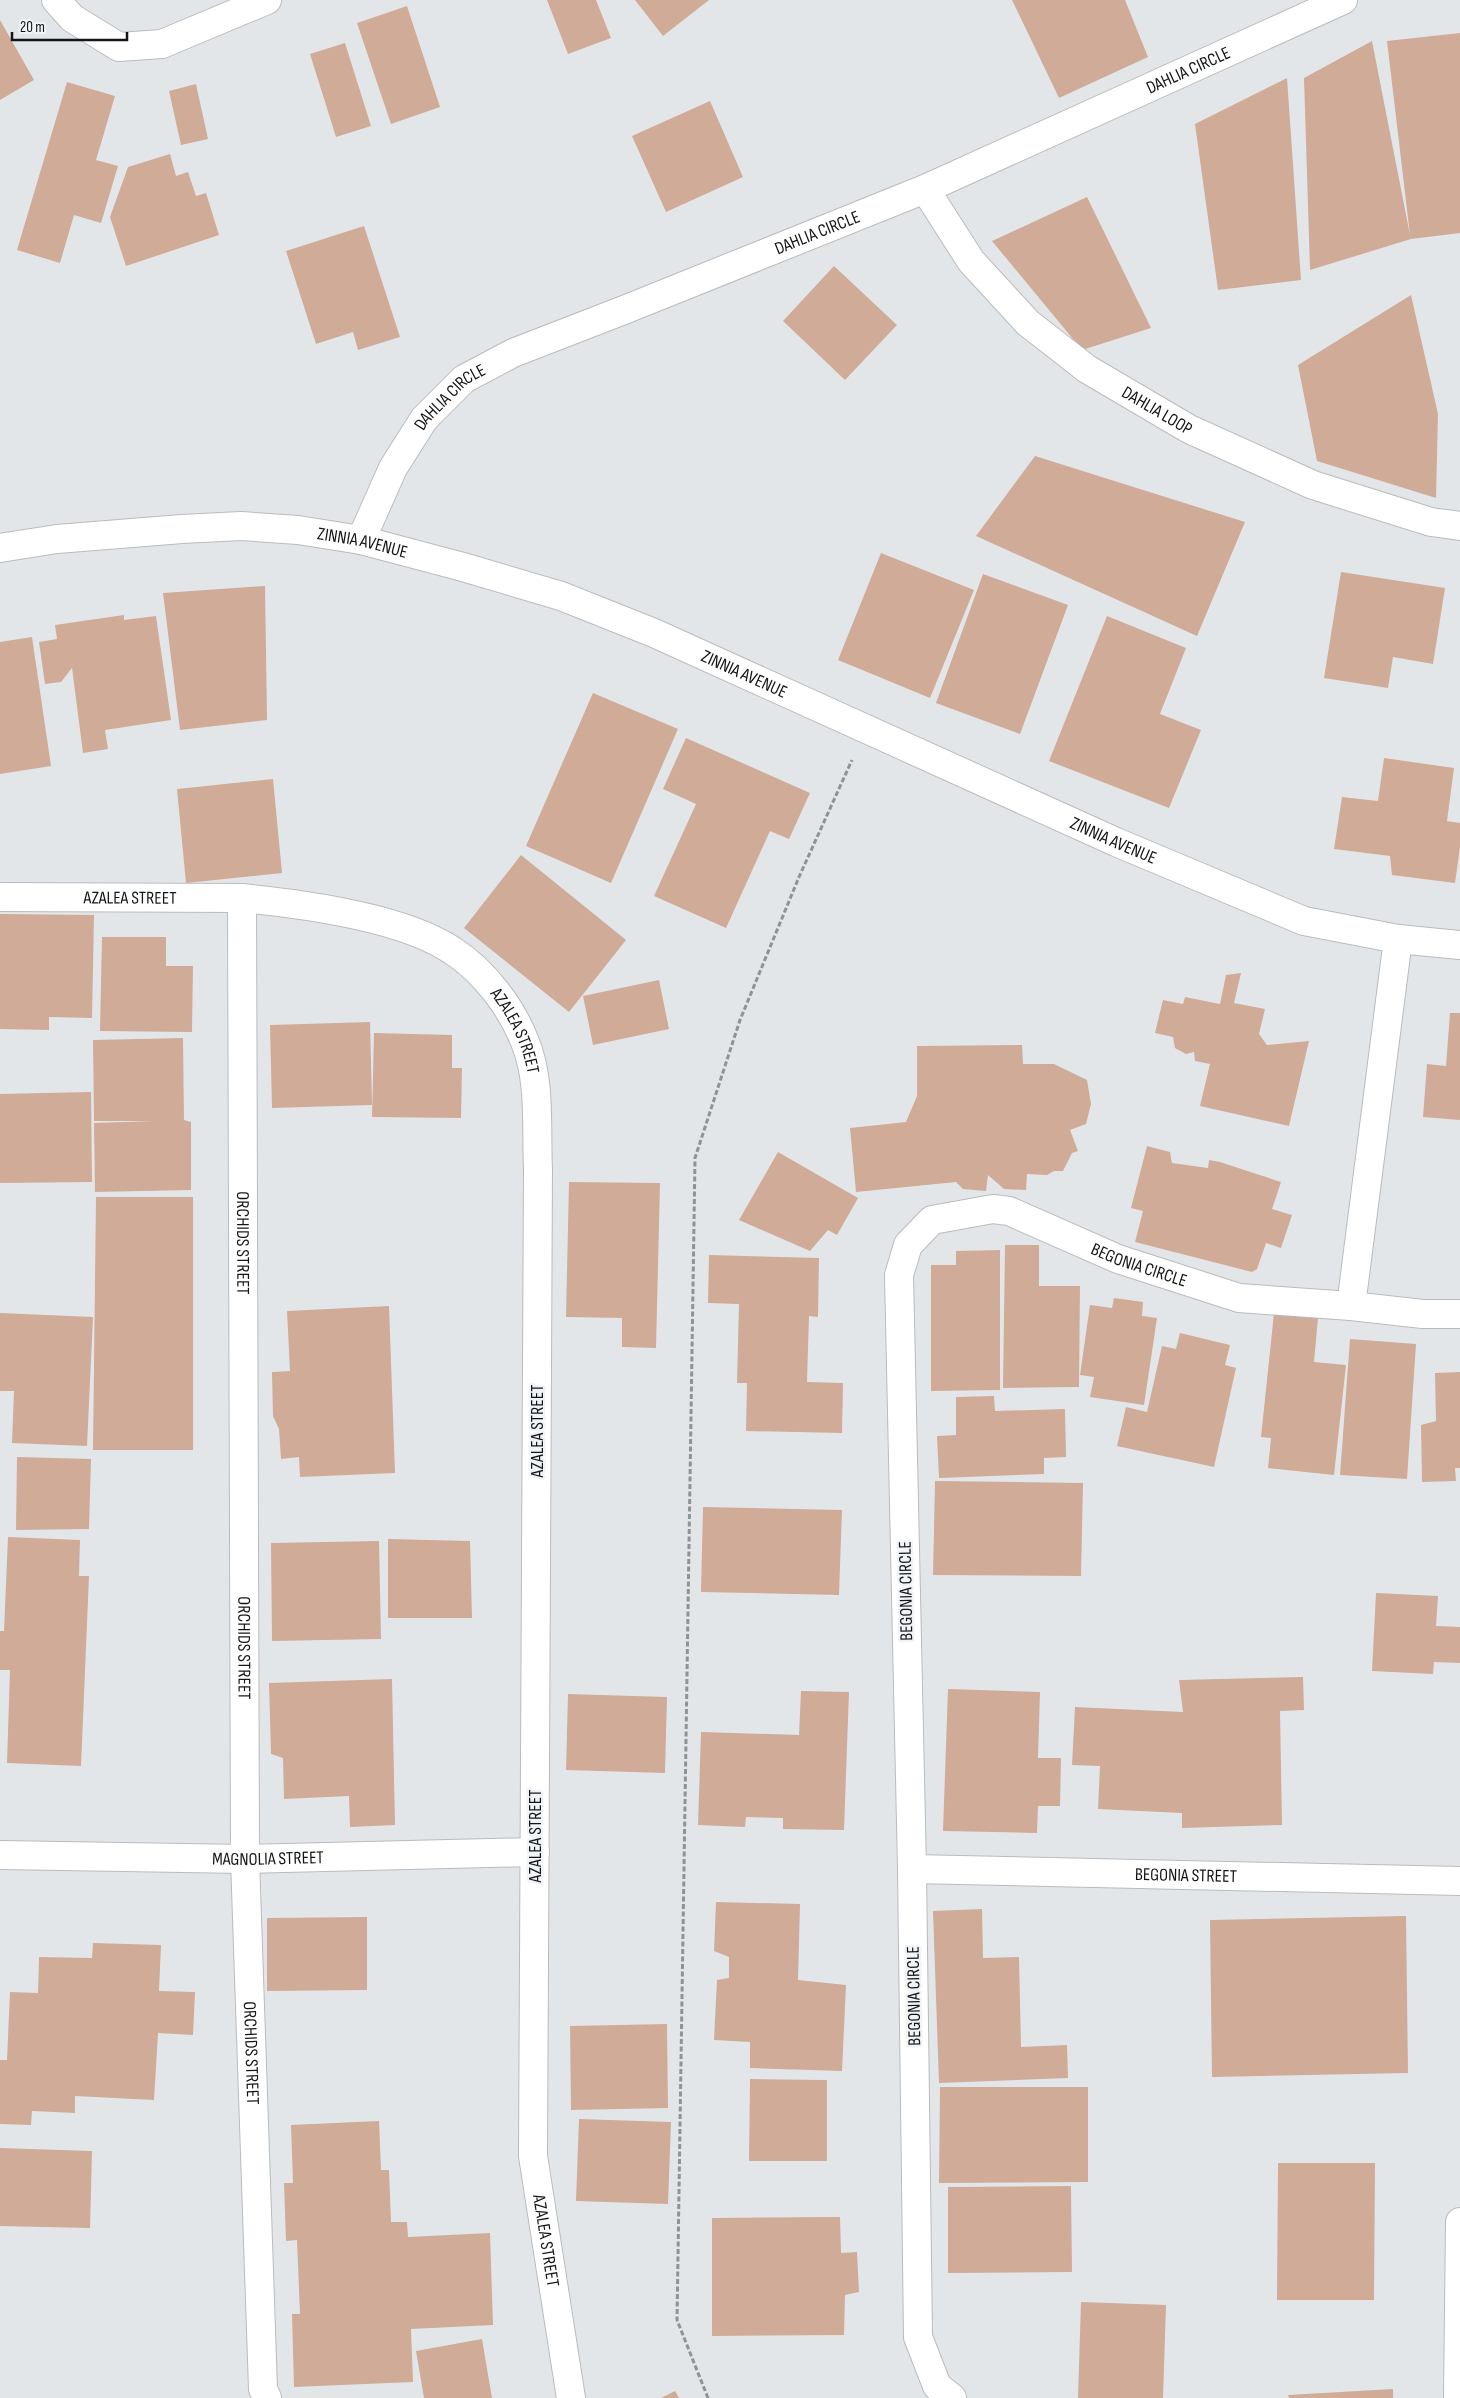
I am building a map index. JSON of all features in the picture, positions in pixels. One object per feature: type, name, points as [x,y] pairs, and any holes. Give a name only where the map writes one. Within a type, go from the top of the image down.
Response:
[{"type":"street","points":[[56,0],[72,18],[119,47],[162,44],[267,0]]},
{"type":"street","name":"DAHLIA CIRCLE","points":[[361,540],[393,468],[424,419],[464,379],[513,352],[624,310],[925,189],[1343,0]]},
{"type":"street","name":"DAHLIA LOOP","points":[[925,189],[971,261],[1028,324],[1088,369],[1189,429],[1313,485],[1431,522],[1460,526]]},
{"type":"street","name":"ZINNIA AVENUE","points":[[0,548],[57,540],[182,528],[241,526],[298,530],[361,540],[464,567],[561,596],[654,633],[1116,842],[1304,921],[1398,939],[1460,944]]},
{"type":"street","name":"AZALEA STREET","points":[[0,897],[242,898],[282,902],[341,913],[415,931],[454,951],[486,980],[509,1011],[526,1042],[534,1080],[538,1169],[533,2156],[570,2398]]},
{"type":"street","name":"ORCHIDS STREET","points":[[242,898],[246,1859],[263,2389],[267,2398]]},
{"type":"street","points":[[1351,1306],[1398,939]]},
{"type":"street","name":"BEGONIA CIRCLE","points":[[952,2398],[937,2386],[918,2337],[912,1869],[899,1275],[908,1245],[932,1220],[993,1209],[1009,1211],[1118,1259],[1240,1298],[1351,1306],[1423,1314],[1460,1314]]},
{"type":"street","name":"MAGNOLIA STREET","points":[[0,1855],[246,1859],[535,1852]]},
{"type":"street","name":"BEGONIA STREET","points":[[912,1869],[1460,1881]]},
{"type":"street","points":[[1458,2398],[1460,2222]]},
{"type":"path","points":[[708,2398],[677,2320],[695,1158],[740,1020],[799,877],[867,728]]},
{"type":"building","points":[[547,0],[596,0],[611,38],[568,54]]},
{"type":"building","points":[[635,0],[709,0],[663,36]]},
{"type":"building","points":[[1012,0],[1125,0],[1148,57],[1059,98]]},
{"type":"building","points":[[407,6],[440,107],[391,124],[357,23]]},
{"type":"building","points":[[0,20],[34,80],[0,100]]},
{"type":"building","points":[[1460,33],[1460,233],[1411,239],[1310,270],[1304,78],[1372,41],[1410,235],[1387,41]]},
{"type":"building","points":[[345,43],[371,126],[336,137],[310,54]]},
{"type":"building","points":[[1287,78],[1301,280],[1218,290],[1195,124]]},
{"type":"building","points":[[67,82],[115,96],[96,160],[118,166],[101,223],[74,215],[60,263],[17,250]]},
{"type":"building","points":[[196,84],[208,139],[181,145],[169,91]]},
{"type":"building","points":[[710,101],[743,177],[666,212],[632,136]]},
{"type":"building","points":[[170,154],[176,176],[188,172],[196,196],[206,193],[219,235],[126,266],[110,217],[128,167]]},
{"type":"building","points":[[1087,197],[1151,328],[1082,350],[992,241]]},
{"type":"building","points":[[364,226],[400,337],[358,350],[353,332],[316,344],[286,251]]},
{"type":"building","points":[[834,266],[897,325],[845,380],[783,321]]},
{"type":"building","points":[[1411,295],[1438,414],[1436,498],[1317,461],[1298,365]]},
{"type":"building","points":[[1035,456],[1245,522],[1197,636],[976,536]]},
{"type":"building","points":[[881,553],[974,590],[930,698],[838,660]]},
{"type":"building","points":[[1341,572],[1445,588],[1433,664],[1393,657],[1388,688],[1324,678]]},
{"type":"building","points":[[983,574],[1068,605],[1020,734],[936,703]]},
{"type":"building","points":[[265,586],[267,720],[180,730],[163,593]]},
{"type":"building","points":[[124,615],[124,620],[156,616],[171,720],[105,730],[108,749],[83,753],[72,668],[61,682],[45,684],[39,642],[57,639],[55,625]]},
{"type":"building","points":[[1107,616],[1186,648],[1160,714],[1201,730],[1169,808],[1049,761]]},
{"type":"building","points":[[32,637],[51,766],[0,774],[0,642]]},
{"type":"building","points":[[593,693],[678,729],[611,883],[526,846]]},
{"type":"building","points":[[686,738],[810,793],[789,839],[770,831],[726,928],[654,896],[696,804],[663,789]]},
{"type":"building","points":[[1384,758],[1454,768],[1447,821],[1460,823],[1460,847],[1455,883],[1392,875],[1390,856],[1334,849],[1342,797],[1378,801]]},
{"type":"building","points":[[273,779],[282,873],[186,883],[177,789]]},
{"type":"building","points":[[521,855],[626,940],[569,1012],[464,928]]},
{"type":"building","points":[[0,914],[94,915],[92,1018],[49,1017],[49,1030],[0,1029]]},
{"type":"building","points":[[102,937],[166,937],[166,966],[193,966],[192,1032],[100,1031]]},
{"type":"building","points":[[1241,973],[1234,1003],[1265,1009],[1259,1034],[1267,1045],[1309,1041],[1289,1126],[1200,1106],[1210,1064],[1195,1061],[1194,1052],[1186,1054],[1175,1048],[1173,1037],[1155,1033],[1163,1000],[1183,1004],[1185,997],[1220,1004],[1226,975]]},
{"type":"building","points":[[659,980],[669,1029],[593,1045],[583,996]]},
{"type":"building","points":[[1450,1013],[1460,1013],[1460,1120],[1423,1117],[1427,1064],[1446,1066]]},
{"type":"building","points":[[370,1022],[372,1105],[272,1108],[270,1025]]},
{"type":"building","points":[[374,1033],[452,1035],[452,1068],[462,1068],[461,1118],[372,1117]]},
{"type":"building","points":[[183,1038],[184,1120],[191,1122],[191,1190],[95,1192],[94,1123],[154,1121],[94,1121],[93,1040]]},
{"type":"building","points":[[1022,1045],[1023,1064],[1054,1064],[1087,1080],[1091,1104],[1086,1124],[1070,1130],[1078,1151],[1072,1153],[1063,1171],[1054,1171],[1047,1175],[1027,1174],[1026,1190],[1004,1189],[988,1175],[986,1191],[963,1189],[956,1182],[856,1192],[850,1128],[906,1122],[917,1096],[917,1046]]},
{"type":"building","points":[[91,1092],[92,1182],[0,1183],[0,1094]]},
{"type":"building","points":[[1147,1146],[1170,1152],[1172,1163],[1208,1168],[1209,1160],[1281,1182],[1272,1209],[1292,1215],[1281,1248],[1266,1243],[1257,1269],[1252,1272],[1135,1242],[1143,1211],[1131,1208]]},
{"type":"building","points":[[778,1152],[858,1198],[837,1235],[828,1230],[810,1251],[739,1220]]},
{"type":"building","points":[[569,1182],[660,1183],[656,1348],[622,1347],[622,1318],[566,1317]]},
{"type":"building","points":[[96,1197],[193,1197],[193,1450],[93,1450]]},
{"type":"building","points":[[1005,1245],[1039,1245],[1039,1286],[1080,1286],[1079,1387],[1003,1388]]},
{"type":"building","points":[[1000,1250],[1000,1390],[931,1391],[931,1265],[956,1265],[956,1251]]},
{"type":"building","points":[[709,1255],[819,1258],[818,1317],[809,1316],[807,1382],[843,1383],[842,1433],[746,1431],[747,1383],[737,1383],[739,1304],[708,1303]]},
{"type":"building","points":[[1114,1298],[1143,1302],[1142,1316],[1157,1318],[1144,1405],[1090,1397],[1094,1377],[1080,1375],[1090,1305],[1112,1308]]},
{"type":"building","points":[[389,1306],[395,1473],[300,1477],[299,1457],[281,1459],[279,1429],[273,1416],[272,1372],[290,1371],[287,1311]]},
{"type":"building","points":[[0,1313],[93,1317],[87,1446],[12,1443],[14,1391],[0,1391]]},
{"type":"building","points":[[1274,1313],[1318,1318],[1314,1362],[1346,1365],[1334,1475],[1268,1468],[1271,1438],[1261,1437]]},
{"type":"building","points":[[1180,1333],[1230,1345],[1225,1365],[1236,1368],[1214,1467],[1117,1446],[1126,1407],[1147,1412],[1162,1346],[1176,1349]]},
{"type":"building","points":[[1350,1339],[1416,1344],[1407,1479],[1340,1475]]},
{"type":"building","points":[[1460,1372],[1460,1468],[1455,1468],[1456,1481],[1422,1482],[1421,1425],[1436,1421],[1435,1373]]},
{"type":"building","points":[[994,1396],[995,1411],[1065,1409],[1066,1457],[1044,1458],[1044,1474],[939,1478],[937,1436],[956,1435],[956,1397]]},
{"type":"building","points":[[17,1457],[91,1459],[89,1529],[16,1530]]},
{"type":"building","points":[[935,1481],[1083,1483],[1081,1576],[933,1575]]},
{"type":"building","points":[[703,1507],[842,1510],[839,1595],[701,1592]]},
{"type":"building","points":[[8,1537],[80,1540],[79,1576],[89,1576],[81,1766],[7,1763],[10,1670],[0,1670],[0,1631],[4,1631]]},
{"type":"building","points":[[388,1539],[470,1541],[472,1618],[388,1618]]},
{"type":"building","points":[[379,1541],[381,1639],[272,1641],[271,1543]]},
{"type":"building","points":[[1376,1593],[1438,1596],[1436,1626],[1460,1627],[1460,1663],[1434,1662],[1433,1674],[1372,1671]]},
{"type":"building","points":[[1303,1677],[1304,1710],[1280,1711],[1282,1825],[1182,1828],[1182,1813],[1098,1809],[1100,1766],[1072,1765],[1075,1707],[1183,1712],[1179,1680]]},
{"type":"building","points":[[392,1679],[395,1825],[350,1827],[349,1796],[284,1799],[283,1758],[271,1754],[269,1683]]},
{"type":"building","points":[[948,1689],[1040,1692],[1038,1758],[1061,1758],[1060,1806],[1038,1806],[1037,1833],[943,1831]]},
{"type":"building","points":[[801,1691],[849,1692],[844,1830],[783,1829],[783,1818],[746,1817],[745,1827],[698,1825],[701,1732],[799,1735]]},
{"type":"building","points":[[568,1694],[667,1697],[665,1773],[566,1770]]},
{"type":"building","points":[[716,1902],[800,1904],[798,1980],[846,1985],[842,2071],[750,2068],[750,2042],[714,2040],[717,1980],[729,1978],[729,1957],[714,1951]]},
{"type":"building","points":[[982,1909],[983,1958],[1019,1957],[1021,2047],[1067,2045],[1068,2078],[939,2083],[933,1911]]},
{"type":"building","points":[[1406,1916],[1408,2073],[1212,2077],[1210,1920]]},
{"type":"building","points":[[367,1917],[367,1990],[267,1991],[267,1918]]},
{"type":"building","points":[[93,1943],[161,1945],[159,1991],[195,1992],[193,2035],[158,2033],[154,2100],[75,2096],[75,2113],[32,2111],[31,2125],[0,2124],[0,2060],[7,2060],[10,1992],[38,1993],[39,1957],[92,1958]]},
{"type":"building","points":[[667,2024],[668,2108],[571,2110],[570,2026]]},
{"type":"building","points":[[750,2079],[827,2080],[827,2161],[749,2161]]},
{"type":"building","points":[[940,2087],[1088,2087],[1088,2182],[939,2183]]},
{"type":"building","points":[[579,2119],[671,2122],[668,2204],[576,2201]]},
{"type":"building","points":[[379,2121],[381,2170],[389,2170],[391,2222],[407,2222],[408,2237],[490,2233],[493,2325],[411,2329],[413,2382],[294,2387],[292,2314],[300,2314],[297,2240],[286,2241],[284,2183],[293,2183],[291,2125]]},
{"type":"building","points":[[0,2148],[92,2151],[90,2228],[0,2226]]},
{"type":"building","points":[[1278,2163],[1375,2163],[1374,2300],[1277,2300]]},
{"type":"building","points":[[1071,2186],[1072,2272],[948,2273],[948,2187]]},
{"type":"building","points":[[840,2217],[841,2253],[857,2252],[859,2292],[845,2295],[844,2335],[712,2336],[712,2218]]},
{"type":"building","points":[[1081,2302],[1166,2305],[1163,2398],[1078,2398]]},
{"type":"building","points":[[482,2339],[492,2398],[424,2398],[416,2351]]},
{"type":"building","points":[[1393,2389],[1393,2398],[1289,2398],[1288,2395]]},
{"type":"building","points":[[675,2391],[679,2398],[661,2398]]}]
